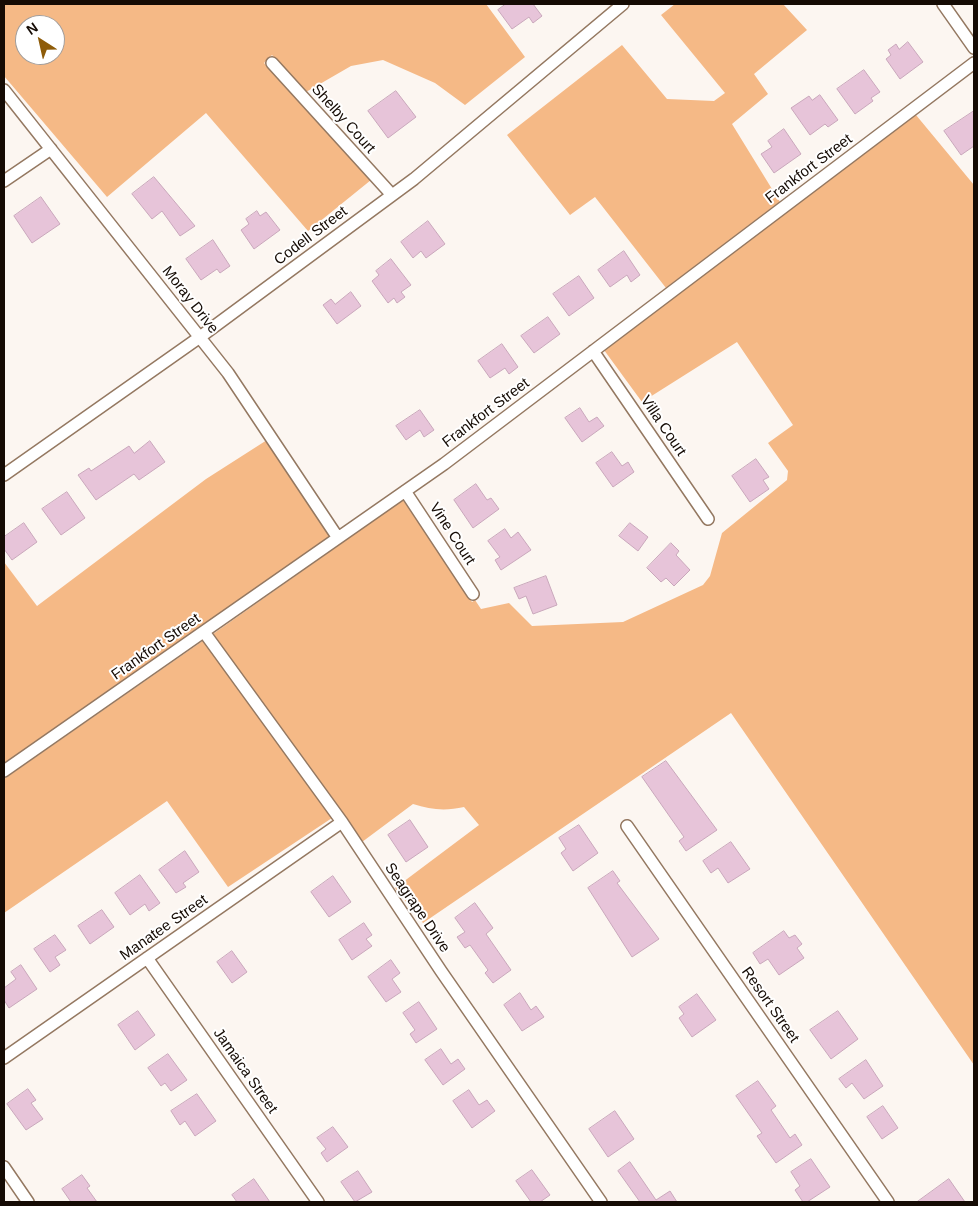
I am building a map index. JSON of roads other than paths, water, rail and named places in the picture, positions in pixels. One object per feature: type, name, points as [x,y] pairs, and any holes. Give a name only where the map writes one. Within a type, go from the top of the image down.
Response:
[{"type":"street","name":"Codell Street","points":[[4,474],[200,337],[392,195],[623,4]]},
{"type":"street","points":[[943,4],[974,48]]},
{"type":"street","name":"Shelby Court","points":[[272,63],[392,195]]},
{"type":"street","name":"Frankfort Street","points":[[4,771],[405,491],[974,63]]},
{"type":"street","name":"Moray Drive","points":[[4,90],[228,373],[338,538]]},
{"type":"street","points":[[4,181],[51,149]]},
{"type":"street","name":"Villa Court","points":[[593,351],[708,519]]},
{"type":"street","name":"Vine Court","points":[[405,491],[473,594]]},
{"type":"street","name":"Seagrape Drive","points":[[204,632],[342,822],[441,971],[601,1202]]},
{"type":"street","name":"Manatee Street","points":[[4,1058],[342,822]]},
{"type":"street","name":"Resort Street","points":[[627,826],[888,1202]]},
{"type":"street","name":"Jamaica Street","points":[[147,958],[318,1202]]},
{"type":"street","points":[[4,1167],[28,1202]]}]
